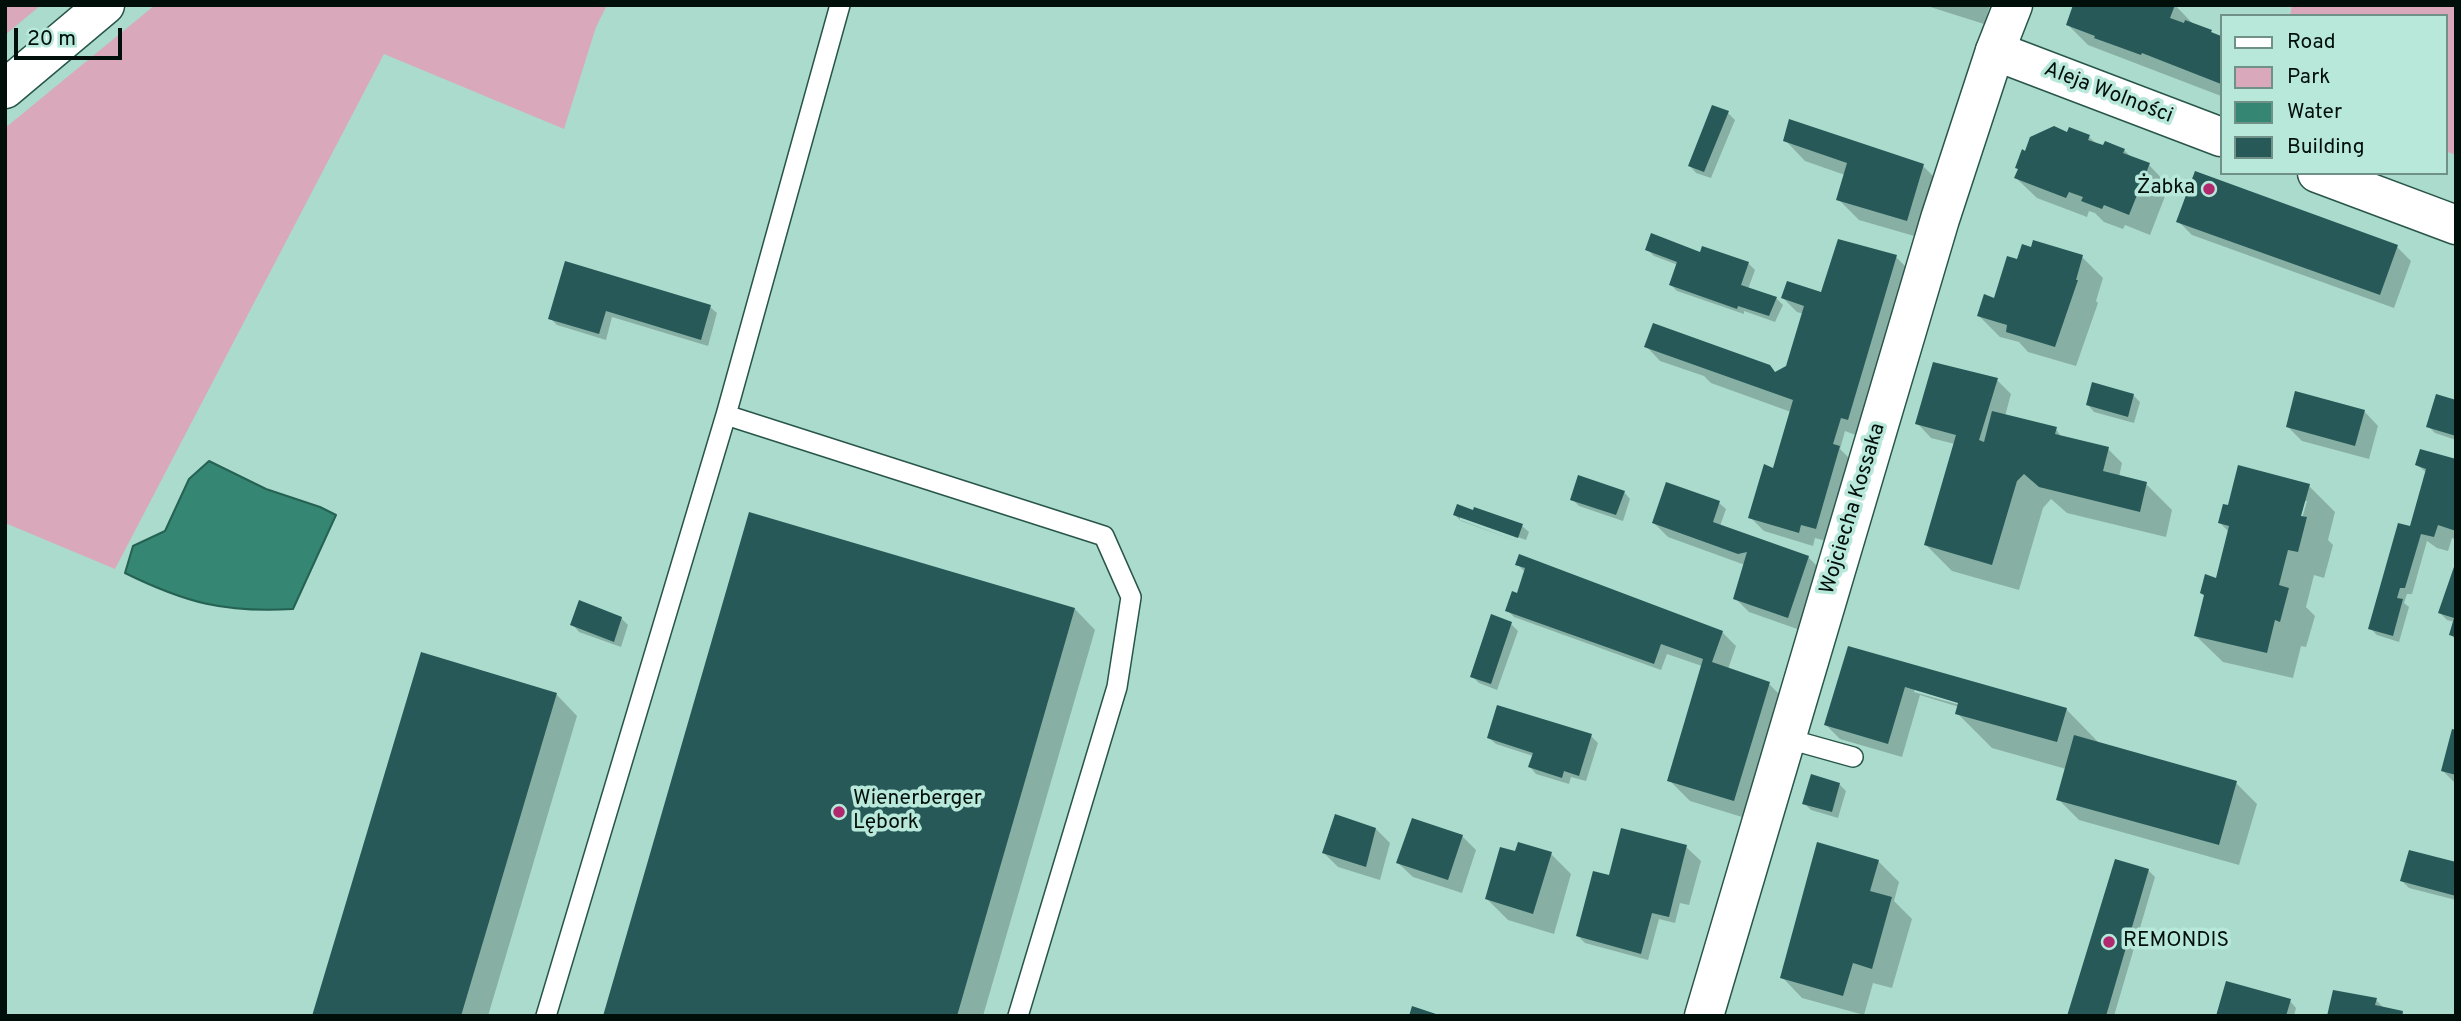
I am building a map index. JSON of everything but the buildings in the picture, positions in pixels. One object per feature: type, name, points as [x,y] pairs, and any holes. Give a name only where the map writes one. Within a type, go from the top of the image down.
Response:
[{"type":"main road","points":[[5,89],[105,5]]},
{"type":"main road","name":"Wojciecha Kossaka","points":[[1704,1016],[1940,219],[2013,5]]},
{"type":"main road","name":"Aleja Wolności","points":[[1996,51],[2220,137]]},
{"type":"main road","points":[[2322,175],[2456,225]]},
{"type":"lane","points":[[546,1016],[726,415],[840,5]]},
{"type":"lane","points":[[726,415],[1104,536],[1130,597],[1117,687],[1018,1016]]},
{"type":"lane","points":[[1785,738],[1853,757]]},
{"type":"green space","points":[[5,5],[41,5],[5,35]]},
{"type":"green space","points":[[155,5],[607,5],[596,27],[564,129],[384,54],[115,569],[5,523],[5,128]]},
{"type":"green space","points":[[2292,5],[2456,5],[2456,155],[2447,152],[2447,14],[2290,14]]},
{"type":"water","points":[[209,461],[266,489],[336,515],[293,609],[247,609],[206,604],[167,592],[125,573],[133,546],[165,531],[189,479]]},
{"type":"place","name":"Żabka","points":[[2209,189]]},
{"type":"place","name":"Wienerberger Lębork","points":[[839,812]]},
{"type":"place","name":"REMONDIS","points":[[2109,942]]}]
